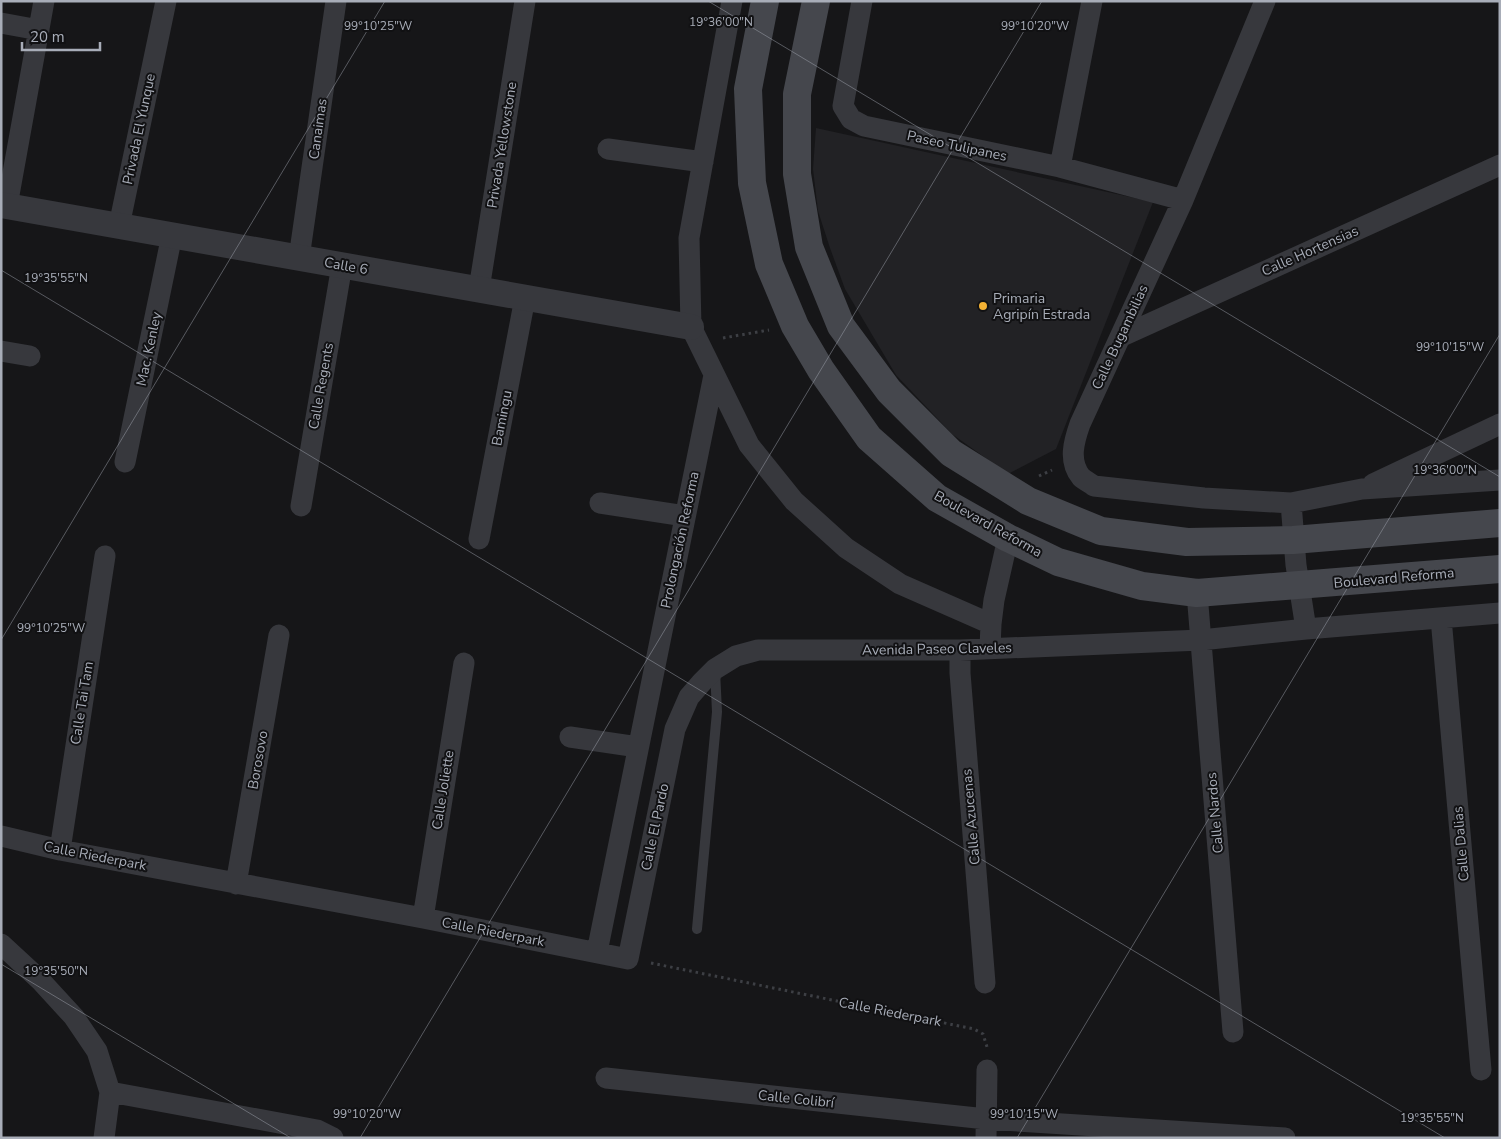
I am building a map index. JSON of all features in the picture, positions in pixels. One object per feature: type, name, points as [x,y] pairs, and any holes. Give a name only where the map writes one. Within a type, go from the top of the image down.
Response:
[{"type":"main road","name":"Boulevard Reforma","points":[[765,1],[748,89],[752,183],[769,264],[795,326],[821,370],[869,438],[937,498],[1008,538],[1058,562],[1142,586],[1197,593],[1500,569]]},
{"type":"main road","points":[[816,1],[798,94],[797,174],[809,247],[842,326],[888,392],[951,453],[1028,501],[1102,531],[1187,542],[1293,540],[1500,523]]},
{"type":"street","points":[[4,205],[44,1]]},
{"type":"street","name":"Privada El Yunque","points":[[119,226],[166,1]]},
{"type":"street","name":"Canaimas","points":[[299,258],[336,1]]},
{"type":"street","name":"Privada Yellowstone","points":[[479,289],[525,1]]},
{"type":"street","points":[[732,1],[689,238],[695,334],[749,445],[794,501],[846,548],[900,584],[991,624]]},
{"type":"street","name":"Paseo Tulipanes","points":[[862,1],[843,106],[851,119],[864,126],[1060,167],[1183,200]]},
{"type":"street","points":[[1060,167],[1092,1]]},
{"type":"street","name":"Calle Bugambilias","points":[[1265,1],[1183,200],[1074,440],[1073,460],[1081,477],[1094,486],[1204,498],[1291,503],[1362,489]]},
{"type":"street","points":[[1,23],[39,30]]},
{"type":"street","points":[[608,149],[704,162]]},
{"type":"street","name":"Calle Hortensias","points":[[1120,337],[1500,165]]},
{"type":"street","name":"Calle 6","points":[[4,205],[479,289],[695,334]]},
{"type":"street","name":"Mac. Kenley","points":[[125,462],[172,235]]},
{"type":"street","name":"Calle Regents","points":[[301,506],[342,265]]},
{"type":"street","name":"Bamingu","points":[[479,539],[525,298]]},
{"type":"street","points":[[1,351],[30,356]]},
{"type":"street","name":"Prolongación Reforma","points":[[638,747],[714,375]]},
{"type":"street","points":[[1362,489],[1500,424]]},
{"type":"street","points":[[1362,489],[1500,480]]},
{"type":"street","points":[[600,503],[684,516]]},
{"type":"street","points":[[1291,503],[1298,585],[1306,629]]},
{"type":"street","points":[[990,648],[994,600],[1008,538]]},
{"type":"street","name":"Calle Tai Tam","points":[[60,850],[105,556]]},
{"type":"street","name":"Calle Nardos","points":[[1197,593],[1233,1032]]},
{"type":"street","name":"Avenida Paseo Claveles","points":[[689,697],[715,669],[736,656],[758,650],[960,650],[1201,640],[1306,629],[1500,613]]},
{"type":"street","name":"Calle Dalias","points":[[1441,618],[1481,1070]]},
{"type":"street","name":"Borosovo","points":[[236,884],[279,636]]},
{"type":"street","name":"Calle Azucenas","points":[[960,650],[960,673],[985,983]]},
{"type":"street","name":"Calle Joliette","points":[[423,918],[464,663]]},
{"type":"street","name":"Calle El Pardo","points":[[628,959],[676,729],[689,697]]},
{"type":"street","points":[[570,737],[638,747],[597,952]]},
{"type":"street","name":"Calle Riederpark","points":[[1,836],[60,850],[423,918],[628,959]]},
{"type":"street","points":[[1,944],[40,980],[74,1017],[97,1051],[110,1092],[104,1138]]},
{"type":"street","points":[[986,1129],[988,1070]]},
{"type":"street","name":"Calle Colibrí","points":[[606,1078],[986,1129],[1285,1138]]},
{"type":"street","points":[[110,1092],[317,1130],[333,1138]]},
{"type":"lane","points":[[696,929],[717,712],[715,669]]},
{"type":"path","points":[[695,334],[795,326]]},
{"type":"path","name":"Calle Riederpark","points":[[628,959],[974,1029],[983,1034]]},
{"type":"shaded area","name":"Primaria Agripín Estrada","points":[[816,128],[1153,202],[1056,449],[1008,474],[952,434],[896,375],[845,289],[818,211],[813,169]]},
{"type":"place","name":"Primaria Agripín Estrada","points":[[983,306]]}]
